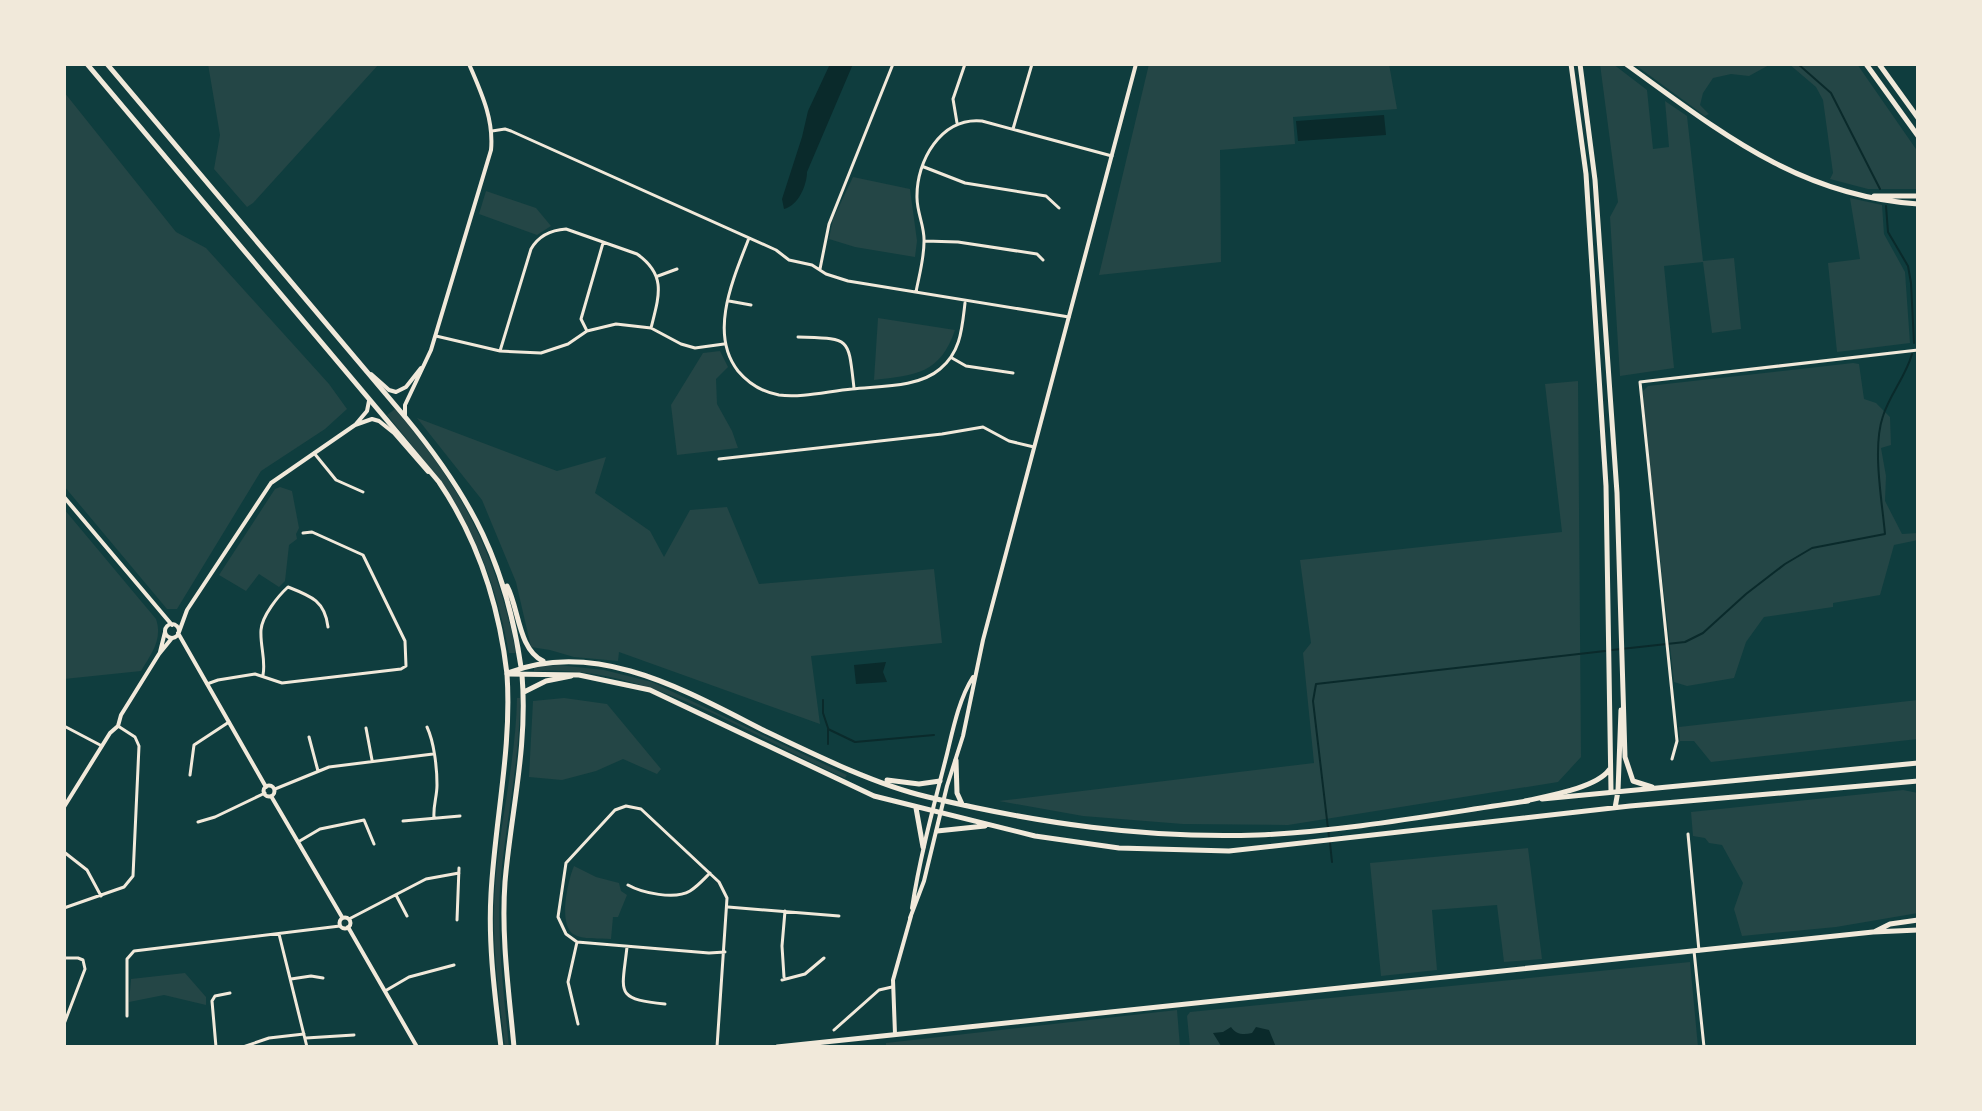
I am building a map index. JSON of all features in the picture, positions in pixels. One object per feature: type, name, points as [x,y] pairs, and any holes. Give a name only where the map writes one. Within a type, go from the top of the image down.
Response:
[{"type":"main road","points":[[87,64],[437,480],[462,519],[484,569],[500,622],[507,674],[507,736],[490,915],[491,961],[501,1047]]},
{"type":"main road","points":[[107,64],[432,449],[469,504],[488,542],[513,616],[522,668],[523,752],[504,896],[512,1029],[517,1047]]},
{"type":"main road","points":[[406,418],[405,405],[436,336],[488,163],[492,131],[484,100],[469,64]]},
{"type":"main road","points":[[910,918],[924,881],[974,690],[974,675],[1136,64]]},
{"type":"main road","points":[[1571,64],[1586,174],[1603,439],[1610,768],[1614,791]]},
{"type":"main road","points":[[1580,64],[1595,180],[1617,493],[1628,771],[1635,783],[1652,787]]},
{"type":"main road","points":[[1626,64],[1765,160],[1815,182],[1865,196],[1918,204]]},
{"type":"main road","points":[[1866,64],[1918,136]]},
{"type":"main road","points":[[1879,64],[1918,118]]},
{"type":"main road","points":[[1865,196],[1918,196]]},
{"type":"main road","points":[[351,353],[384,386],[396,392],[406,387],[427,360]]},
{"type":"main road","points":[[165,632],[187,610],[263,494],[279,476],[355,425],[368,409],[368,397]]},
{"type":"main road","points":[[355,425],[375,420],[394,433],[437,480]]},
{"type":"main road","points":[[64,497],[178,632],[266,787],[265,793],[271,796],[342,917],[349,919],[348,927],[417,1047]]},
{"type":"main road","points":[[501,575],[512,595],[529,648],[537,657],[550,662]]},
{"type":"main road","points":[[64,807],[118,726],[121,715],[159,654],[178,632],[187,610]]},
{"type":"main road","points":[[159,654],[165,632],[160,611]]},
{"type":"main road","points":[[165,632],[186,648]]},
{"type":"main road","points":[[507,674],[550,662],[608,666],[657,679],[803,748],[874,778],[936,798],[1044,821],[1142,833],[1238,836],[1334,829],[1525,801],[1917,762]]},
{"type":"main road","points":[[507,674],[579,675],[650,690],[874,796],[916,808],[1060,842],[1174,851],[1229,851],[1325,842],[1614,808],[1918,781]]},
{"type":"main road","points":[[523,693],[549,680],[579,675]]},
{"type":"main road","points":[[895,1034],[892,987],[940,781],[967,687],[974,675]]},
{"type":"main road","points":[[1614,808],[1623,693]]},
{"type":"main road","points":[[956,760],[957,793],[962,804]]},
{"type":"main road","points":[[1525,801],[1593,781],[1606,775],[1610,768]]},
{"type":"main road","points":[[874,778],[919,784],[940,781]]},
{"type":"main road","points":[[266,787],[275,789],[271,796]]},
{"type":"main road","points":[[916,808],[923,847]]},
{"type":"main road","points":[[937,831],[990,826]]},
{"type":"main road","points":[[342,917],[340,926],[348,927]]},
{"type":"main road","points":[[1873,932],[1890,924],[1918,920]]},
{"type":"main road","points":[[777,1047],[1873,932],[1918,930]]},
{"type":"street","points":[[820,269],[829,224],[893,64]]},
{"type":"street","points":[[957,123],[953,99],[965,64]]},
{"type":"street","points":[[1013,129],[1032,64]]},
{"type":"street","points":[[916,293],[925,241],[917,200],[923,166],[938,138],[957,123],[982,121],[1112,156]]},
{"type":"street","points":[[492,131],[511,131],[835,278],[1069,317]]},
{"type":"street","points":[[923,166],[965,183],[1046,196],[1059,208]]},
{"type":"street","points":[[500,351],[531,249],[536,240],[550,232],[566,229],[637,254],[646,261],[658,276],[657,305],[651,328]]},
{"type":"street","points":[[749,238],[724,316],[724,344],[735,368],[762,391],[785,396],[923,379],[952,358],[959,343],[966,301]]},
{"type":"street","points":[[925,241],[958,242],[1037,254],[1043,260]]},
{"type":"street","points":[[587,331],[581,319],[603,242]]},
{"type":"street","points":[[658,276],[677,269]]},
{"type":"street","points":[[729,301],[751,305]]},
{"type":"street","points":[[436,336],[500,351],[541,353],[568,344],[587,331],[616,324],[651,328],[695,348],[724,344]]},
{"type":"street","points":[[798,337],[836,338],[844,342],[850,349],[854,388]]},
{"type":"street","points":[[1672,759],[1677,741],[1640,382],[1918,350]]},
{"type":"street","points":[[952,358],[966,366],[1013,373]]},
{"type":"street","points":[[719,459],[942,434],[974,426],[983,427],[1009,441],[1034,447]]},
{"type":"street","points":[[314,452],[336,480],[363,492]]},
{"type":"street","points":[[207,684],[223,679],[262,676],[282,683],[406,666],[405,641],[363,555],[312,532],[303,533]]},
{"type":"street","points":[[262,676],[265,666],[263,621],[288,587],[321,603],[328,627]]},
{"type":"street","points":[[190,775],[194,745],[229,722]]},
{"type":"street","points":[[64,726],[102,746]]},
{"type":"street","points":[[64,908],[127,885],[134,873],[139,746],[135,737],[118,726]]},
{"type":"street","points":[[427,727],[431,735],[437,786],[432,802],[434,818]]},
{"type":"street","points":[[366,728],[373,761]]},
{"type":"street","points":[[309,737],[318,771]]},
{"type":"street","points":[[275,789],[318,771],[433,754]]},
{"type":"street","points":[[198,822],[265,793]]},
{"type":"street","points":[[717,1047],[725,952],[728,907],[722,887],[647,814],[635,807],[622,806],[612,813],[566,863],[558,917],[566,934],[577,942],[725,952]]},
{"type":"street","points":[[403,821],[460,816]]},
{"type":"street","points":[[298,842],[320,829],[364,820],[374,844]]},
{"type":"street","points":[[1688,834],[1704,1047]]},
{"type":"street","points":[[64,852],[87,870],[101,896]]},
{"type":"street","points":[[349,919],[426,879],[459,871],[457,920]]},
{"type":"street","points":[[628,885],[638,891],[678,894],[693,889],[710,873]]},
{"type":"street","points":[[396,894],[407,916]]},
{"type":"street","points":[[728,907],[839,916]]},
{"type":"street","points":[[785,911],[783,978],[805,974],[824,958]]},
{"type":"street","points":[[127,1016],[127,959],[134,951],[340,926]]},
{"type":"street","points":[[279,934],[307,1047]]},
{"type":"street","points":[[577,942],[568,982],[578,1024]]},
{"type":"street","points":[[627,947],[625,994],[637,1001],[665,1004]]},
{"type":"street","points":[[709,953],[724,958]]},
{"type":"street","points":[[64,958],[83,960],[85,969],[64,1024]]},
{"type":"street","points":[[385,991],[409,977],[454,965]]},
{"type":"street","points":[[290,979],[323,978]]},
{"type":"street","points":[[834,1030],[879,990],[892,987]]},
{"type":"street","points":[[216,1047],[212,1001],[215,996],[230,993]]},
{"type":"street","points":[[243,1047],[269,1038],[354,1035]]},
{"type":"shaded area","points":[[208,64],[379,64],[247,207],[214,169],[220,135]]},
{"type":"shaded area","points":[[830,64],[853,64],[807,172],[801,194],[794,204],[784,209],[782,199],[808,111]]},
{"type":"shaded area","points":[[1149,64],[1389,64],[1397,109],[1293,117],[1295,144],[1220,150],[1221,262],[1099,275]]},
{"type":"shaded area","points":[[1600,64],[1613,64],[1647,90],[1653,149],[1669,147],[1665,101],[1687,116],[1703,261],[1734,258],[1741,329],[1712,333],[1703,262],[1664,266],[1674,368],[1620,376],[1610,217],[1618,202]]},
{"type":"shaded area","points":[[1634,64],[1771,64],[1749,76],[1731,74],[1713,78],[1703,93],[1700,105],[1709,114],[1705,116]]},
{"type":"shaded area","points":[[1789,64],[1857,64],[1918,152],[1918,189],[1868,189],[1830,179],[1833,173],[1823,100],[1816,87]]},
{"type":"shaded area","points":[[64,92],[176,232],[206,248],[329,384],[347,409],[325,429],[261,471],[177,609],[167,609],[64,486]]},
{"type":"shaded area","points":[[1384,115],[1386,135],[1298,141],[1296,121]]},
{"type":"shaded area","points":[[853,177],[910,189],[917,241],[915,257],[855,247],[829,239],[833,219]]},
{"type":"shaded area","points":[[486,191],[536,208],[551,226],[537,235],[479,214]]},
{"type":"shaded area","points":[[1850,198],[1882,205],[1884,234],[1905,272],[1910,343],[1837,352],[1828,263],[1860,259]]},
{"type":"shaded area","points":[[878,318],[955,330],[942,356],[925,370],[874,380]]},
{"type":"shaded area","points":[[720,351],[728,367],[716,379],[717,404],[738,448],[677,455],[671,405],[703,353]]},
{"type":"shaded area","points":[[1859,364],[1864,399],[1876,403],[1890,417],[1891,445],[1881,448],[1886,476],[1885,501],[1902,534],[1918,533],[1918,540],[1894,545],[1880,595],[1833,603],[1833,607],[1764,617],[1746,642],[1734,678],[1687,686],[1674,682],[1643,391],[1648,386]]},
{"type":"shaded area","points":[[1578,381],[1581,757],[1558,782],[1288,825],[1183,824],[1083,816],[999,801],[1314,763],[1303,653],[1311,643],[1300,560],[1562,532],[1545,384]]},
{"type":"shaded area","points":[[395,409],[439,466],[473,522],[498,583],[516,653],[509,653],[501,616],[480,553],[451,498],[387,415]]},
{"type":"shaded area","points":[[417,418],[557,471],[606,457],[595,493],[650,531],[664,557],[690,510],[727,507],[759,584],[934,569],[942,643],[811,656],[820,724],[619,652],[618,661],[574,657],[531,647],[516,582],[482,500]]},
{"type":"shaded area","points":[[280,487],[292,491],[299,528],[297,539],[289,545],[285,581],[279,587],[259,574],[246,591],[219,575],[275,489]]},
{"type":"shaded area","points":[[64,509],[156,619],[157,640],[141,671],[64,679]]},
{"type":"shaded area","points":[[886,662],[883,672],[887,682],[856,684],[854,665]]},
{"type":"shaded area","points":[[558,665],[604,670],[652,682],[847,775],[845,778],[726,720],[652,689],[614,678],[575,672],[534,671],[534,667]]},
{"type":"shaded area","points":[[517,698],[520,698],[518,746],[499,907],[509,1047],[505,1047],[496,968],[494,908]]},
{"type":"shaded area","points":[[564,698],[607,704],[661,769],[657,774],[623,759],[596,771],[562,780],[529,777],[533,701]]},
{"type":"shaded area","points":[[1918,700],[1918,739],[1711,762],[1694,741],[1680,741],[1679,727]]},
{"type":"shaded area","points":[[1903,790],[1918,793],[1918,913],[1836,927],[1742,936],[1734,909],[1743,883],[1722,845],[1693,836],[1691,812]]},
{"type":"shaded area","points":[[1528,848],[1542,959],[1504,962],[1497,905],[1432,910],[1437,970],[1381,976],[1370,863]]},
{"type":"shaded area","points":[[574,866],[596,877],[619,883],[621,891],[627,895],[618,917],[613,917],[611,939],[582,937],[568,929],[565,912]]},
{"type":"shaded area","points":[[1690,962],[1698,1047],[1190,1047],[1187,1016],[1190,1012]]},
{"type":"shaded area","points":[[185,973],[206,997],[206,1005],[164,995],[129,1002],[131,979]]},
{"type":"shaded area","points":[[1177,1010],[1180,1047],[886,1047],[886,1043]]},
{"type":"shaded area","points":[[1231,1027],[1243,1034],[1252,1033],[1256,1027],[1269,1030],[1276,1047],[1221,1046],[1213,1033]]},
{"type":"waterway","points":[[1798,64],[1831,93],[1880,189]]},
{"type":"waterway","points":[[1886,206],[1888,232],[1908,266],[1914,343]]},
{"type":"waterway","points":[[1612,650],[1685,642],[1703,633],[1746,594],[1812,548],[1885,534],[1879,474],[1880,429],[1886,408],[1912,354]]},
{"type":"waterway","points":[[1329,837],[1313,701],[1316,684],[1605,651]]},
{"type":"waterway","points":[[823,700],[828,728]]},
{"type":"waterway","points":[[828,744],[828,729],[855,742],[934,735]]},
{"type":"waterway","points":[[1330,843],[1332,862]]}]
